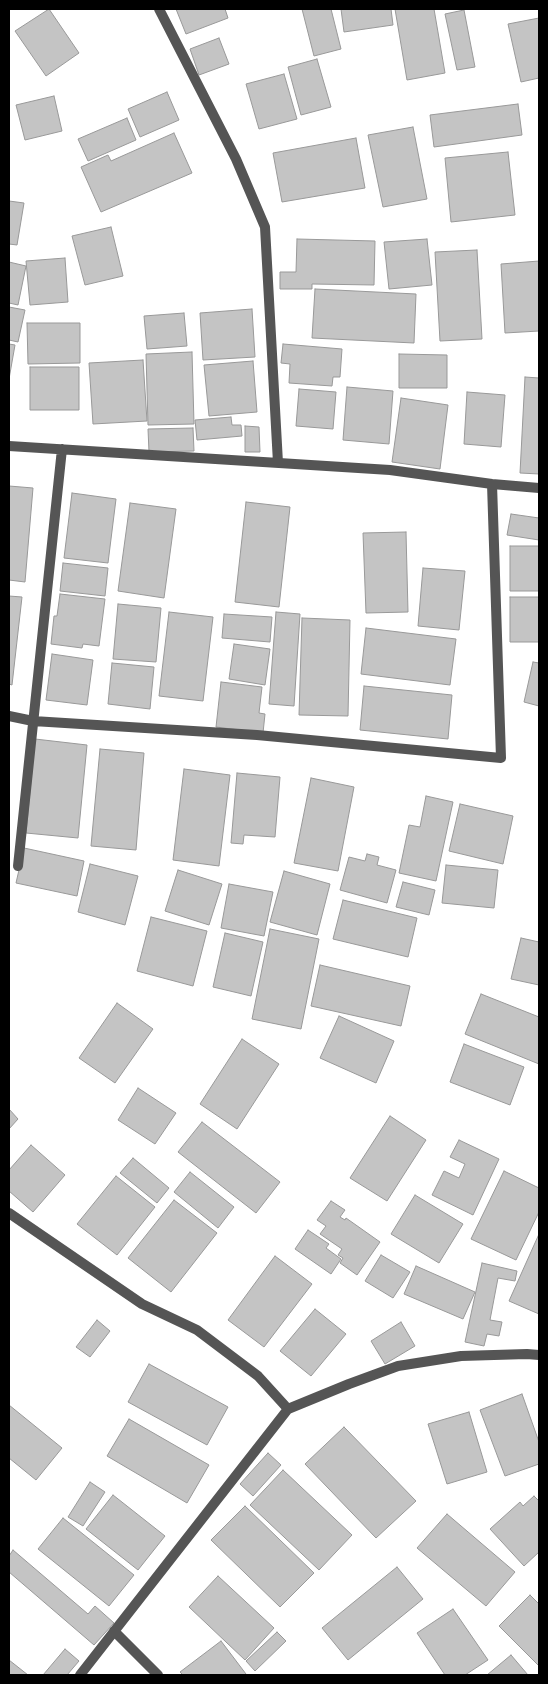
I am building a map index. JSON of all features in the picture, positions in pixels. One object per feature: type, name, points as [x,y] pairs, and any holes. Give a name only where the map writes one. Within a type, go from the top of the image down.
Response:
[{"type":"street","points":[[159,9],[236,159],[265,227],[278,463]]},
{"type":"street","points":[[9,446],[390,470],[492,484],[539,488]]},
{"type":"street","points":[[18,866],[62,449]]},
{"type":"street","points":[[9,716],[33,721],[257,735],[501,758],[492,484]]},
{"type":"street","points":[[9,1213],[142,1304],[197,1330],[258,1376],[288,1409]]},
{"type":"street","points":[[80,1675],[288,1409],[398,1366],[461,1356],[539,1355]]},
{"type":"street","points":[[114,1631],[158,1675]]},
{"type":"building","points":[[49,9],[79,53],[46,76],[15,31]]},
{"type":"building","points":[[176,9],[225,9],[228,18],[186,34]]},
{"type":"building","points":[[302,9],[331,9],[341,49],[314,56]]},
{"type":"building","points":[[341,9],[391,9],[393,25],[344,32]]},
{"type":"building","points":[[395,9],[434,9],[445,73],[407,80]]},
{"type":"building","points":[[464,10],[475,67],[457,70],[445,14]]},
{"type":"building","points":[[539,18],[539,78],[521,82],[508,24]]},
{"type":"building","points":[[219,38],[229,64],[199,75],[190,49]]},
{"type":"building","points":[[317,59],[331,107],[301,115],[288,67]]},
{"type":"building","points":[[284,74],[297,119],[259,129],[246,84]]},
{"type":"building","points":[[167,92],[179,120],[140,137],[128,109]]},
{"type":"building","points":[[54,96],[62,131],[25,140],[16,105]]},
{"type":"building","points":[[518,104],[522,135],[434,147],[430,115]]},
{"type":"building","points":[[127,118],[136,140],[88,161],[78,139]]},
{"type":"building","points":[[413,127],[427,199],[383,207],[368,135]]},
{"type":"building","points":[[174,133],[192,173],[101,212],[81,167],[108,155],[111,161]]},
{"type":"building","points":[[356,138],[365,188],[282,202],[273,153]]},
{"type":"building","points":[[508,152],[515,215],[451,222],[445,158]]},
{"type":"building","points":[[9,201],[24,203],[17,245],[9,244]]},
{"type":"building","points":[[111,227],[123,276],[85,285],[72,236]]},
{"type":"building","points":[[297,239],[375,241],[374,285],[312,284],[312,289],[280,289],[280,272],[296,272]]},
{"type":"building","points":[[427,239],[432,285],[389,289],[384,242]]},
{"type":"building","points":[[477,250],[482,339],[440,341],[435,252]]},
{"type":"building","points":[[65,258],[68,302],[30,305],[26,261]]},
{"type":"building","points":[[539,261],[539,331],[505,333],[501,264]]},
{"type":"building","points":[[9,262],[26,266],[18,305],[9,303]]},
{"type":"building","points":[[315,289],[416,294],[414,343],[312,338]]},
{"type":"building","points":[[9,307],[25,310],[18,342],[9,340]]},
{"type":"building","points":[[252,309],[255,357],[203,360],[200,313]]},
{"type":"building","points":[[184,313],[187,346],[147,349],[144,316]]},
{"type":"building","points":[[27,323],[80,323],[80,363],[28,364]]},
{"type":"building","points":[[9,344],[15,345],[9,379]]},
{"type":"building","points":[[283,344],[342,349],[340,377],[333,377],[332,386],[289,383],[290,364],[281,363]]},
{"type":"building","points":[[192,352],[194,424],[148,425],[146,354]]},
{"type":"building","points":[[399,354],[447,355],[447,388],[399,388]]},
{"type":"building","points":[[143,360],[147,421],[93,424],[89,363]]},
{"type":"building","points":[[253,361],[257,412],[209,416],[204,365]]},
{"type":"building","points":[[30,367],[79,367],[79,410],[30,410]]},
{"type":"building","points":[[525,377],[539,378],[539,474],[520,473]]},
{"type":"building","points":[[347,387],[393,391],[389,444],[343,440]]},
{"type":"building","points":[[299,389],[336,392],[333,429],[296,426]]},
{"type":"building","points":[[467,392],[505,395],[501,447],[464,444]]},
{"type":"building","points":[[401,398],[448,405],[440,469],[392,462]]},
{"type":"building","points":[[231,417],[232,425],[241,425],[242,436],[197,440],[195,420]]},
{"type":"building","points":[[245,426],[259,427],[260,452],[245,452]]},
{"type":"building","points":[[193,428],[194,451],[149,452],[148,429]]},
{"type":"building","points":[[9,486],[33,488],[25,582],[9,580]]},
{"type":"building","points":[[72,493],[116,499],[108,563],[64,558]]},
{"type":"building","points":[[246,502],[290,507],[279,607],[235,602]]},
{"type":"building","points":[[130,503],[176,509],[164,598],[118,591]]},
{"type":"building","points":[[511,514],[539,518],[539,540],[507,535]]},
{"type":"building","points":[[406,532],[408,612],[366,613],[363,533]]},
{"type":"building","points":[[510,546],[539,546],[539,591],[510,591]]},
{"type":"building","points":[[63,563],[108,568],[105,596],[60,591]]},
{"type":"building","points":[[423,568],[465,571],[459,630],[418,626]]},
{"type":"building","points":[[60,594],[105,599],[99,646],[83,644],[82,648],[51,644],[54,616],[57,616]]},
{"type":"building","points":[[9,596],[22,597],[12,685],[9,684]]},
{"type":"building","points":[[510,597],[539,597],[539,642],[510,642]]},
{"type":"building","points":[[118,604],[161,608],[156,662],[113,659]]},
{"type":"building","points":[[169,612],[213,617],[203,701],[159,696]]},
{"type":"building","points":[[276,612],[300,614],[294,706],[269,704]]},
{"type":"building","points":[[224,614],[272,617],[270,642],[222,638]]},
{"type":"building","points":[[302,618],[350,620],[348,716],[299,715]]},
{"type":"building","points":[[366,628],[456,639],[450,685],[361,674]]},
{"type":"building","points":[[234,644],[270,649],[265,685],[229,679]]},
{"type":"building","points":[[52,654],[93,660],[87,705],[46,700]]},
{"type":"building","points":[[533,662],[539,663],[539,706],[524,702]]},
{"type":"building","points":[[112,663],[154,667],[150,709],[108,704]]},
{"type":"building","points":[[221,682],[262,687],[259,713],[265,714],[263,733],[216,727]]},
{"type":"building","points":[[364,686],[452,695],[448,739],[360,730]]},
{"type":"building","points":[[35,739],[87,745],[78,838],[26,833]]},
{"type":"building","points":[[100,749],[144,753],[136,850],[91,846]]},
{"type":"building","points":[[184,769],[230,775],[219,866],[173,860]]},
{"type":"building","points":[[237,773],[280,777],[275,837],[244,835],[243,844],[231,843]]},
{"type":"building","points":[[311,778],[354,787],[338,871],[294,863]]},
{"type":"building","points":[[426,796],[453,802],[436,881],[399,873],[409,825],[420,827]]},
{"type":"building","points":[[460,804],[513,816],[503,864],[449,851]]},
{"type":"building","points":[[24,848],[84,861],[77,896],[16,883]]},
{"type":"building","points":[[367,854],[379,857],[377,865],[396,870],[387,903],[340,890],[349,857],[365,861]]},
{"type":"building","points":[[90,864],[138,876],[125,925],[78,912]]},
{"type":"building","points":[[446,865],[498,870],[494,908],[442,903]]},
{"type":"building","points":[[178,870],[222,884],[209,925],[165,911]]},
{"type":"building","points":[[284,871],[330,884],[317,935],[270,922]]},
{"type":"building","points":[[403,882],[435,890],[429,915],[396,907]]},
{"type":"building","points":[[229,884],[273,892],[264,936],[221,928]]},
{"type":"building","points":[[343,900],[417,918],[408,957],[333,939]]},
{"type":"building","points":[[151,917],[207,931],[193,986],[137,971]]},
{"type":"building","points":[[270,929],[319,939],[301,1029],[252,1019]]},
{"type":"building","points":[[225,933],[263,942],[251,996],[213,987]]},
{"type":"building","points":[[521,938],[539,942],[539,985],[511,979]]},
{"type":"building","points":[[320,965],[410,986],[401,1026],[311,1006]]},
{"type":"building","points":[[481,994],[539,1017],[539,1064],[465,1034]]},
{"type":"building","points":[[117,1003],[153,1029],[115,1083],[79,1058]]},
{"type":"building","points":[[339,1016],[394,1041],[376,1083],[320,1058]]},
{"type":"building","points":[[242,1039],[279,1064],[237,1129],[200,1104]]},
{"type":"building","points":[[464,1044],[524,1067],[510,1105],[450,1082]]},
{"type":"building","points":[[138,1088],[176,1113],[155,1144],[118,1120]]},
{"type":"building","points":[[9,1109],[18,1119],[9,1129]]},
{"type":"building","points":[[390,1116],[426,1140],[387,1201],[350,1178]]},
{"type":"building","points":[[202,1122],[280,1182],[256,1213],[178,1152]]},
{"type":"building","points":[[459,1140],[499,1159],[473,1215],[432,1195],[444,1171],[459,1178],[465,1164],[450,1157]]},
{"type":"building","points":[[31,1145],[65,1175],[33,1212],[9,1191],[9,1170]]},
{"type":"building","points":[[133,1158],[169,1188],[157,1203],[120,1173]]},
{"type":"building","points":[[504,1171],[539,1188],[539,1212],[516,1260],[471,1239]]},
{"type":"building","points":[[190,1172],[234,1207],[218,1228],[174,1192]]},
{"type":"building","points":[[116,1176],[155,1207],[117,1255],[77,1224]]},
{"type":"building","points":[[415,1195],[463,1224],[439,1263],[391,1234]]},
{"type":"building","points":[[174,1200],[217,1233],[171,1292],[128,1258]]},
{"type":"building","points":[[331,1201],[345,1210],[340,1217],[345,1220],[346,1218],[380,1242],[357,1275],[340,1263],[343,1258],[338,1255],[342,1249],[320,1234],[326,1226],[317,1220]]},
{"type":"building","points":[[308,1230],[329,1244],[326,1248],[341,1259],[331,1274],[295,1249]]},
{"type":"building","points":[[539,1234],[539,1314],[509,1301]]},
{"type":"building","points":[[381,1255],[410,1272],[393,1298],[365,1281]]},
{"type":"building","points":[[275,1256],[312,1284],[264,1347],[228,1320]]},
{"type":"building","points":[[482,1263],[517,1271],[515,1281],[498,1278],[490,1320],[502,1322],[499,1336],[487,1334],[484,1346],[465,1342]]},
{"type":"building","points":[[416,1266],[475,1292],[463,1319],[404,1294]]},
{"type":"building","points":[[315,1309],[346,1334],[311,1376],[280,1351]]},
{"type":"building","points":[[97,1320],[110,1331],[90,1357],[76,1347]]},
{"type":"building","points":[[401,1322],[415,1346],[385,1364],[371,1341]]},
{"type":"building","points":[[149,1364],[228,1407],[207,1445],[128,1402]]},
{"type":"building","points":[[522,1394],[539,1442],[539,1464],[505,1476],[480,1410]]},
{"type":"building","points":[[9,1405],[62,1448],[36,1480],[9,1458]]},
{"type":"building","points":[[469,1412],[487,1472],[447,1484],[428,1424]]},
{"type":"building","points":[[129,1419],[209,1465],[187,1503],[107,1456]]},
{"type":"building","points":[[344,1427],[416,1501],[376,1538],[305,1464]]},
{"type":"building","points":[[268,1453],[281,1465],[253,1496],[240,1484]]},
{"type":"building","points":[[283,1470],[352,1535],[319,1570],[250,1505]]},
{"type":"building","points":[[90,1482],[105,1492],[83,1526],[68,1517]]},
{"type":"building","points":[[113,1495],[165,1536],[138,1570],[86,1529]]},
{"type":"building","points":[[534,1496],[539,1501],[539,1552],[524,1566],[490,1529],[520,1502],[523,1506]]},
{"type":"building","points":[[245,1506],[314,1573],[280,1607],[211,1540]]},
{"type":"building","points":[[447,1514],[515,1572],[486,1606],[417,1548]]},
{"type":"building","points":[[63,1518],[134,1575],[109,1606],[38,1549]]},
{"type":"building","points":[[13,1550],[88,1614],[95,1606],[114,1623],[94,1645],[9,1572],[9,1556]]},
{"type":"building","points":[[397,1567],[423,1599],[348,1660],[322,1628]]},
{"type":"building","points":[[218,1576],[274,1628],[245,1660],[189,1607]]},
{"type":"building","points":[[530,1595],[539,1604],[539,1666],[499,1626]]},
{"type":"building","points":[[453,1609],[488,1660],[465,1675],[445,1675],[417,1633]]},
{"type":"building","points":[[277,1632],[286,1641],[255,1671],[246,1661]]},
{"type":"building","points":[[221,1641],[246,1674],[183,1675],[180,1672]]},
{"type":"building","points":[[65,1649],[79,1661],[67,1675],[43,1675]]},
{"type":"building","points":[[511,1655],[528,1675],[487,1675]]},
{"type":"building","points":[[9,1660],[28,1675],[9,1675]]}]
